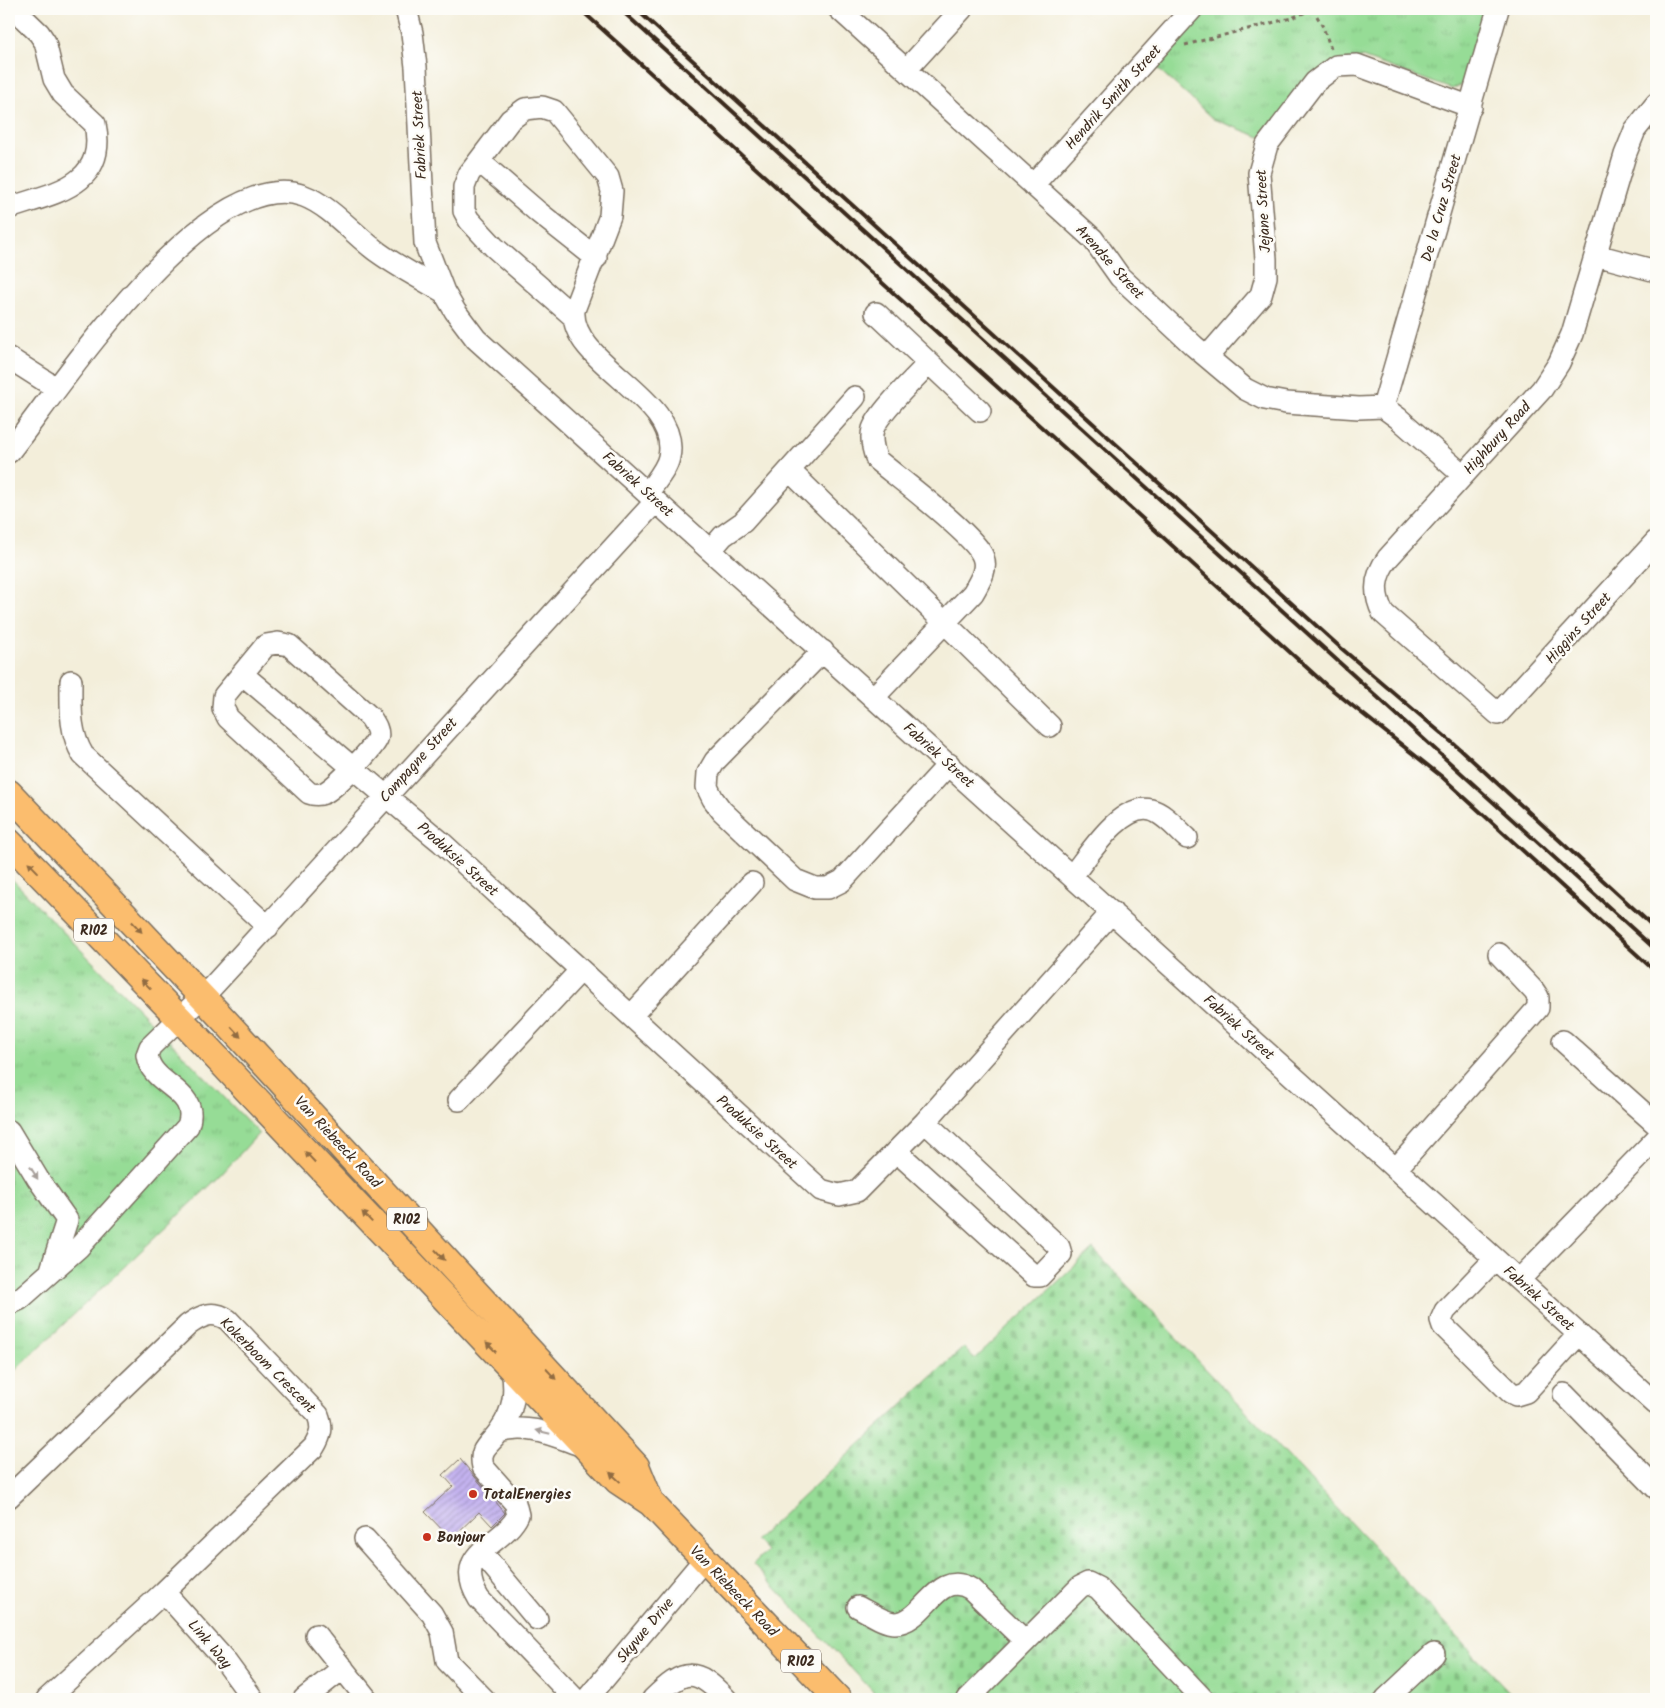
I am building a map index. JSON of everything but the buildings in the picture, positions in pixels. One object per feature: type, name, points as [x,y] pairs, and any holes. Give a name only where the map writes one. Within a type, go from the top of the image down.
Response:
[{"type":"main road","name":"Van Riebeeck Road","points":[[9,793],[202,997],[636,1466],[651,1503]]},
{"type":"main road","name":"Van Riebeeck Road","points":[[9,842],[180,1019],[584,1446],[618,1481],[651,1503],[838,1699]]},
{"type":"street","points":[[9,208],[66,188],[80,181],[89,172],[96,148],[95,124],[63,94],[54,79],[45,42],[39,32],[14,9]]},
{"type":"street","name":"Fabriek Street","points":[[406,9],[412,33],[416,67],[425,243],[444,292],[476,339],[1656,1404]]},
{"type":"street","name":"Arendse Street","points":[[839,9],[1093,239],[1120,277],[1207,357],[1245,388],[1265,399],[1286,403],[1383,407]]},
{"type":"street","points":[[906,70],[962,9]]},
{"type":"street","name":"Hendrik Smith Street","points":[[1033,185],[1192,9]]},
{"type":"street","name":"De la Cruz Street","points":[[1383,407],[1498,9]]},
{"type":"street","points":[[1336,66],[1357,65],[1471,107]]},
{"type":"street","name":"Jejane Street","points":[[1207,357],[1261,295],[1266,260],[1259,173],[1266,145],[1315,82],[1336,66]]},
{"type":"street","name":"Highbury Road","points":[[1498,714],[1383,613],[1376,594],[1376,583],[1382,566],[1542,389],[1559,363],[1572,334],[1625,155],[1636,130],[1656,104]]},
{"type":"street","points":[[542,107],[554,111],[608,177],[612,191],[610,216],[596,258],[574,310],[574,317],[494,247],[469,220],[464,211],[464,187],[469,174],[510,120],[525,109],[542,107]]},
{"type":"street","points":[[479,161],[538,212],[596,258]]},
{"type":"street","points":[[9,452],[81,356],[156,270],[201,227],[222,213],[261,196],[288,193],[304,196],[318,204],[380,254],[444,292]]},
{"type":"street","points":[[1596,255],[1656,271]]},
{"type":"street","points":[[876,313],[980,411]]},
{"type":"street","name":"Compagne Street","points":[[107,1213],[188,1126],[192,1115],[188,1101],[151,1069],[146,1055],[157,1039],[202,997],[268,926],[652,497],[669,460],[671,443],[669,434],[664,423],[649,406],[580,337],[574,317]]},
{"type":"street","points":[[9,358],[56,388]]},
{"type":"street","points":[[874,697],[973,593],[983,576],[983,557],[970,538],[877,460],[871,439],[878,420],[929,363]]},
{"type":"street","points":[[711,550],[723,536],[743,522],[790,472],[855,396]]},
{"type":"street","points":[[1383,407],[1463,475]]},
{"type":"street","points":[[790,472],[943,624],[1050,726]]},
{"type":"street","name":"Higgins Street","points":[[1498,714],[1656,541]]},
{"type":"street","points":[[278,643],[288,645],[370,716],[375,724],[377,739],[354,767],[325,792],[314,795],[309,794],[228,718],[224,708],[224,696],[266,645],[278,643]]},
{"type":"street","points":[[823,651],[715,761],[708,773],[707,787],[722,811],[796,880],[815,888],[828,888],[842,881],[949,764]]},
{"type":"street","name":"Produksie Street","points":[[242,674],[354,767],[384,797],[441,842],[821,1190],[839,1195],[857,1191],[897,1152],[1112,912]]},
{"type":"street","points":[[71,681],[73,731],[75,742],[83,755],[268,926]]},
{"type":"street","points":[[1072,876],[1113,825],[1131,813],[1143,809],[1158,812],[1187,838]]},
{"type":"street","points":[[631,1016],[752,883]]},
{"type":"street","points":[[1396,1169],[1538,1008],[1540,1002],[1534,991],[1499,954]]},
{"type":"street","points":[[459,1100],[580,971]]},
{"type":"street","points":[[1562,1041],[1656,1124]]},
{"type":"street","points":[[897,1152],[1034,1276],[1040,1276],[1061,1254],[1059,1247],[925,1122]]},
{"type":"street","points":[[9,1131],[38,1179],[67,1220]]},
{"type":"street","points":[[1519,1280],[1656,1139]]},
{"type":"street","points":[[67,1220],[107,1213]]},
{"type":"street","points":[[9,1304],[20,1299],[79,1247],[107,1213]]},
{"type":"street","points":[[51,1271],[67,1220]]},
{"type":"street","points":[[1495,1258],[1445,1311],[1441,1320],[1443,1326],[1510,1392],[1516,1395],[1526,1392],[1579,1334]]},
{"type":"street","name":"Kokerboom Crescent","points":[[9,1498],[188,1325],[208,1314],[218,1314],[228,1320],[318,1415],[322,1430],[314,1447],[164,1592],[47,1699]]},
{"type":"street","points":[[512,1370],[515,1394],[512,1408],[499,1432],[485,1444],[481,1459],[483,1467],[515,1503],[518,1515],[512,1524],[480,1552],[471,1569],[473,1589],[478,1599],[574,1699]]},
{"type":"street","points":[[1564,1394],[1656,1488]]},
{"type":"street","points":[[499,1432],[526,1428],[554,1434],[584,1446]]},
{"type":"street","points":[[365,1539],[432,1614],[442,1632],[447,1660],[484,1699]]},
{"type":"street","points":[[480,1552],[537,1619]]},
{"type":"street","name":"Skyvue Drive","points":[[587,1699],[704,1560]]},
{"type":"street","points":[[858,1607],[888,1622],[900,1622],[906,1620],[944,1587],[953,1583],[962,1583],[971,1588],[1025,1641]]},
{"type":"street","points":[[968,1699],[1080,1587],[1092,1584],[1203,1699]]},
{"type":"street","name":"Link Way","points":[[164,1592],[223,1658],[254,1699]]},
{"type":"street","points":[[316,1636],[367,1699]]},
{"type":"street","points":[[1386,1699],[1434,1654]]},
{"type":"street","points":[[304,1699],[343,1668]]},
{"type":"street","points":[[653,1699],[673,1681],[687,1674],[701,1676],[726,1699]]},
{"type":"path","points":[[1163,41],[1170,48],[1197,43],[1291,18],[1314,9],[1323,27],[1336,66]]},
{"type":"green space","points":[[1203,9],[1489,9],[1469,77],[1465,83],[1452,89],[1362,57],[1260,137],[1213,119],[1153,64]]},
{"type":"green space","points":[[9,876],[259,1133],[219,1177],[9,1376]]},
{"type":"green space","points":[[1093,1249],[1516,1699],[880,1699],[753,1564],[766,1551],[756,1540],[964,1347],[975,1359]]},
{"type":"railway","points":[[580,9],[1325,684],[1441,776],[1656,972]]},
{"type":"railway","points":[[620,9],[1656,950]]},
{"type":"railway","points":[[636,9],[1341,648],[1461,750],[1656,929]]},
{"type":"place","name":"TotalEnergies","points":[[473,1494]]},
{"type":"place","name":"Bonjour","points":[[427,1537]]}]
